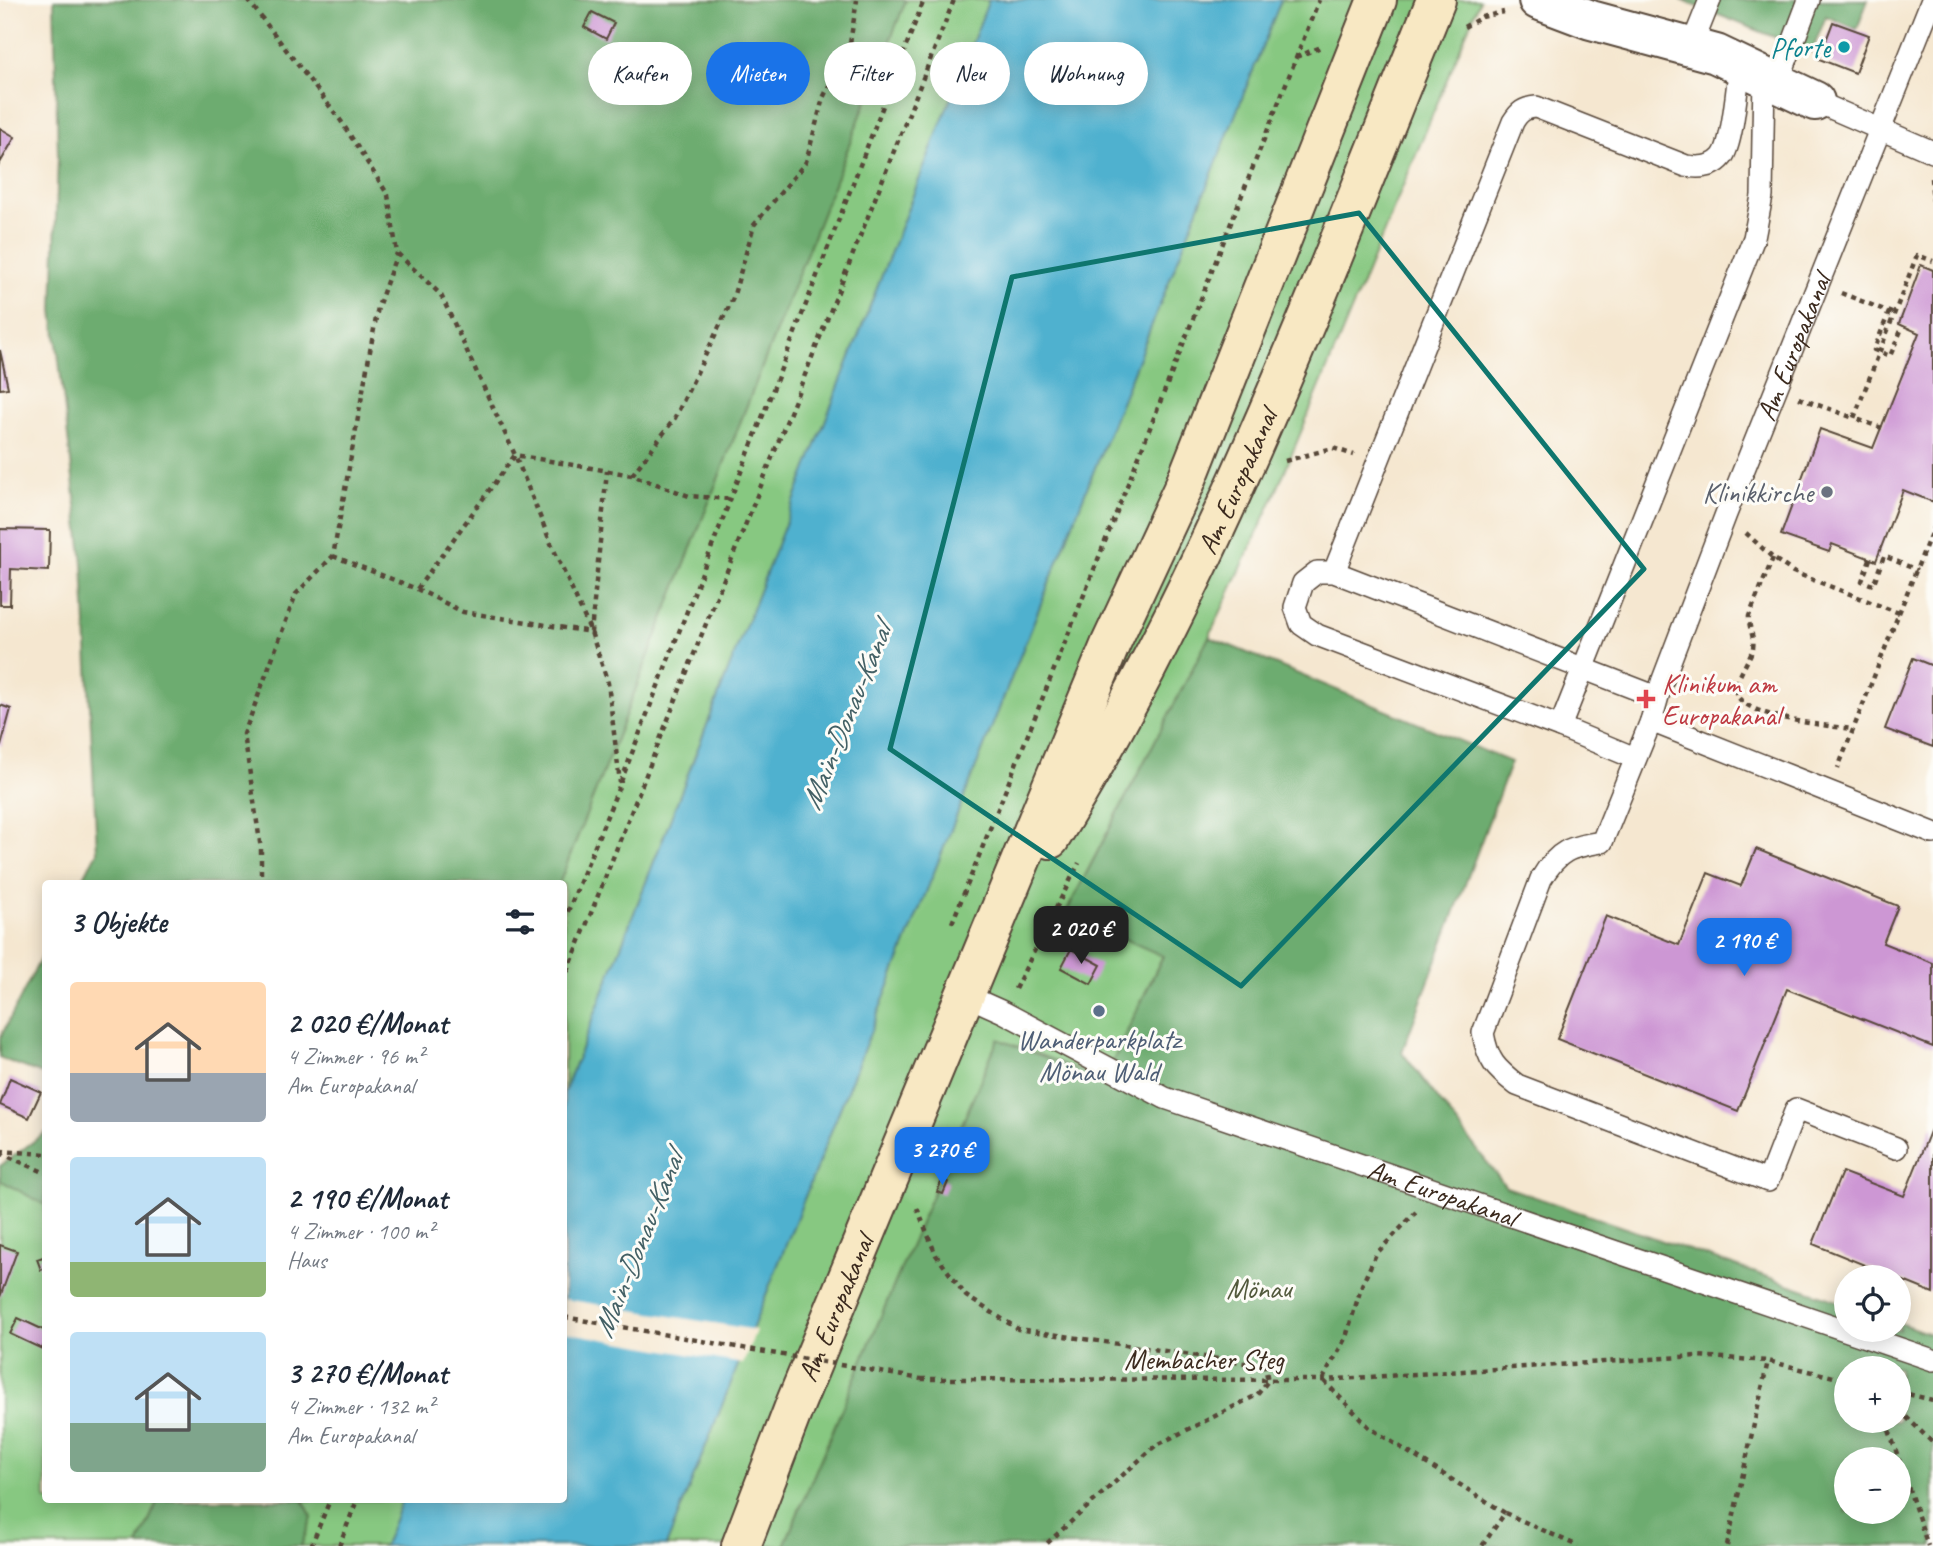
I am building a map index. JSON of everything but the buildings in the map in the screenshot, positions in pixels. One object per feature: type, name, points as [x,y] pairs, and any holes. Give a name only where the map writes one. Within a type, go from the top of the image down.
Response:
[{"type":"main road","name":"Am Europakanal","points":[[741,1546],[796,1402],[1111,643],[1185,484],[1377,0]]},
{"type":"main road","name":"Am Europakanal","points":[[988,939],[1078,793],[1152,660],[1218,524],[1269,412],[1436,0]]},
{"type":"street","points":[[1538,0],[1591,20],[1738,63]]},
{"type":"street","points":[[1621,0],[1815,101]]},
{"type":"lane","points":[[1560,726],[1754,238],[1762,196],[1738,63],[1710,0]]},
{"type":"lane","points":[[1334,572],[1513,122],[1519,113],[1526,108],[1536,107],[1686,166],[1700,168],[1712,165],[1722,157],[1728,143],[1738,63],[1809,0]]},
{"type":"lane","name":"Am Europakanal","points":[[1896,1148],[1796,1109],[1768,1181],[1517,1085],[1495,1068],[1486,1052],[1483,1033],[1541,879],[1551,862],[1574,846],[1601,842],[1651,721],[1659,690],[1775,389],[1932,0]]},
{"type":"lane","points":[[1815,101],[1933,152]]},
{"type":"lane","points":[[1635,758],[1560,726],[1317,635],[1301,624],[1295,607],[1303,583],[1317,572],[1334,572],[1583,668],[1659,690]]},
{"type":"lane","points":[[1651,721],[1933,833]]},
{"type":"lane","name":"Am Europakanal","points":[[965,995],[1003,1012],[1165,1098],[1933,1360]]},
{"type":"path","points":[[248,0],[341,121],[387,195],[397,253],[378,307],[332,556],[296,594],[244,734],[261,849],[261,880]]},
{"type":"path","points":[[632,475],[675,418],[733,298],[754,225],[806,162],[823,98],[850,43],[857,0]]},
{"type":"path","points":[[567,914],[620,784],[923,3],[914,0]]},
{"type":"path","points":[[567,973],[954,0]]},
{"type":"path","points":[[948,932],[1319,0]]},
{"type":"path","points":[[397,253],[441,295],[515,455],[591,632],[608,683],[620,784]]},
{"type":"path","points":[[1903,326],[1890,356],[1874,350],[1917,255],[1933,261]]},
{"type":"path","points":[[1818,283],[1892,313]]},
{"type":"path","points":[[1854,418],[1892,313]]},
{"type":"path","points":[[1775,389],[1882,428]]},
{"type":"path","points":[[1280,462],[1333,448],[1377,463]]},
{"type":"path","points":[[515,455],[632,475],[689,496],[729,499]]},
{"type":"path","points":[[417,589],[515,455]]},
{"type":"path","points":[[591,632],[607,471]]},
{"type":"path","points":[[1726,514],[1773,558],[1793,572],[1899,613]]},
{"type":"path","points":[[1830,792],[1933,528]]},
{"type":"path","points":[[332,556],[417,589],[463,612],[591,632]]},
{"type":"path","points":[[1870,559],[1862,581],[1873,585],[1884,556],[1917,569]]},
{"type":"path","points":[[1773,558],[1749,616],[1748,625],[1754,642],[1735,688],[1736,696],[1745,704],[1789,721],[1853,729]]},
{"type":"path","points":[[1659,690],[1735,688]]},
{"type":"path","points":[[0,1152],[42,1154]]},
{"type":"path","points":[[0,1152],[42,1170]]},
{"type":"path","points":[[1431,1187],[1413,1215],[1376,1254],[1362,1285],[1346,1337],[1323,1380],[1370,1428],[1505,1513],[1578,1546]]},
{"type":"path","points":[[913,1198],[936,1255],[966,1296],[1018,1329],[1265,1366],[1268,1381],[1257,1395],[1155,1446],[1044,1546]]},
{"type":"path","name":"Membacher Steg","points":[[567,1318],[920,1379],[1323,1380],[1697,1356],[1768,1361],[1834,1377]]},
{"type":"path","points":[[774,1366],[779,1354]]},
{"type":"path","points":[[1727,1546],[1768,1361]]},
{"type":"path","points":[[1911,1395],[1933,1400]]},
{"type":"path","points":[[1911,1422],[1933,1443]]},
{"type":"path","points":[[1890,1433],[1928,1546]]},
{"type":"path","points":[[312,1546],[329,1503]]},
{"type":"path","points":[[339,1546],[356,1503]]},
{"type":"path","points":[[1482,1546],[1505,1513]]},
{"type":"highlighted area","points":[[1359,213],[1644,569],[1241,986],[890,749],[1012,277]]},
{"type":"green space","points":[[54,0],[906,0],[890,42],[824,42],[824,105],[865,105],[561,880],[82,880],[97,852],[83,564],[53,310],[58,155]]},
{"type":"green space","points":[[906,0],[989,0],[973,42],[930,42],[930,105],[948,105],[567,1085],[567,880],[561,880],[865,105],[916,105],[916,42],[890,42]]},
{"type":"green space","points":[[1281,0],[1480,0],[1274,497],[1209,637],[1066,912],[1163,955],[1104,1080],[998,1039],[784,1546],[666,1546]]},
{"type":"green space","points":[[1681,0],[1868,0],[1857,29],[1826,16],[1812,52]]},
{"type":"green space","name":"Mönau","points":[[1209,637],[1511,762],[1402,1052],[1506,1187],[1834,1300],[1834,1342],[1911,1342],[1911,1327],[1933,1335],[1933,1546],[784,1546],[998,1039],[1104,1080],[1163,956],[1066,913]]},
{"type":"green space","points":[[42,956],[42,1074],[0,1058],[0,1038]]},
{"type":"green space","points":[[42,1135],[42,1203],[0,1180],[0,1166]]},
{"type":"green space","points":[[0,1180],[42,1203],[42,1503],[157,1503],[138,1546],[0,1546]]},
{"type":"green space","points":[[157,1503],[305,1503],[312,1517],[301,1546],[138,1546]]},
{"type":"green space","points":[[305,1503],[401,1503],[384,1546],[301,1546],[312,1517]]},
{"type":"water","name":"Main-Donau-Kanal","points":[[989,0],[1281,0],[666,1546],[384,1546],[401,1503],[567,1503],[567,1085],[948,105],[1010,105],[1010,42],[973,42]]},
{"type":"pier","points":[[567,1299],[756,1330],[743,1364],[567,1333]]},
{"type":"place","name":"Pforte","points":[[1844,47]]},
{"type":"place","name":"Klinikkirche","points":[[1827,492]]},
{"type":"place","name":"Klinikum am Europakanal","points":[[1646,699]]},
{"type":"place","name":"Wanderparkplatz Mönau Wald","points":[[1099,1011]]}]
